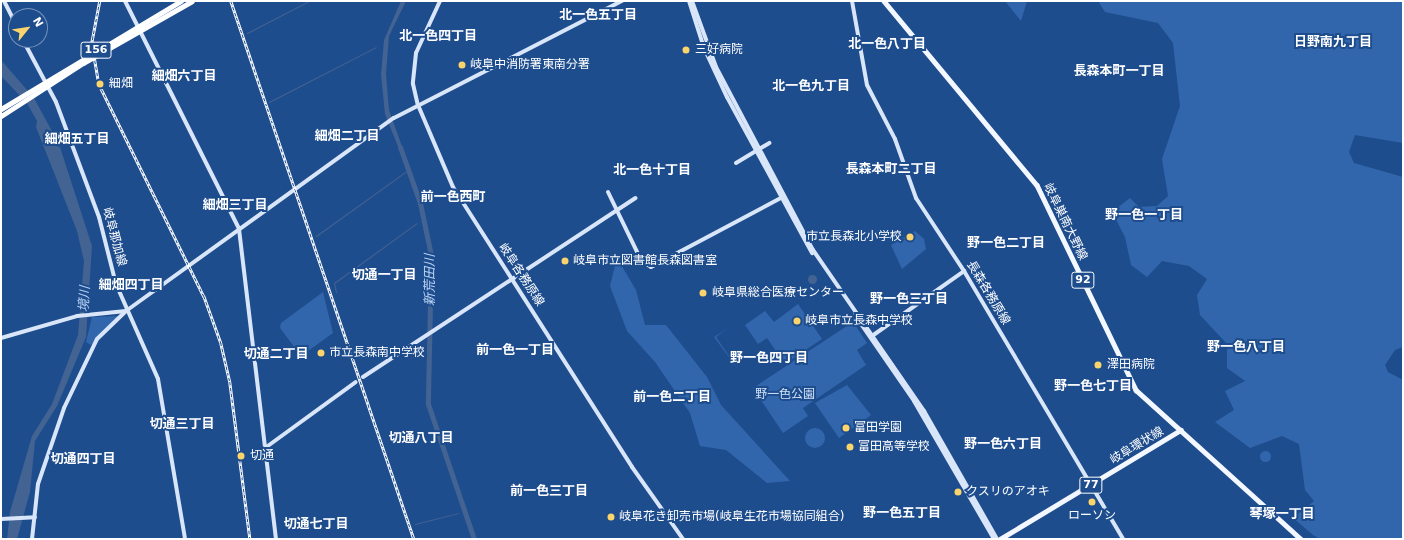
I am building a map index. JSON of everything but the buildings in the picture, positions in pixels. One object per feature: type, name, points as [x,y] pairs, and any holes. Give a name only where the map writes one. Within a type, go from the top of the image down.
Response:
[{"type":"highway","name":"156","points":[[163,14],[180,1]]},
{"type":"highway","name":"156","points":[[1,116],[45,80],[163,14],[192,1]]},
{"type":"highway","name":"156","points":[[32,92],[48,86],[136,29]]},
{"type":"highway","name":"156","points":[[1,109],[16,103]]},
{"type":"main road","name":"岐阜巣南大野線","points":[[884,1],[1030,175],[1132,384],[1301,539]]},
{"type":"main road","name":"岐阜環状線","points":[[1000,539],[1181,430]]},
{"type":"street","points":[[124,1],[136,29],[239,229],[276,539]]},
{"type":"street","name":"岐阜各務原線","points":[[440,1],[416,53],[413,77],[418,105],[453,187],[640,479],[683,539]]},
{"type":"street","points":[[32,539],[38,484],[67,401],[97,339],[126,311],[387,122],[622,1]]},
{"type":"street","points":[[690,1],[710,64],[813,250],[914,400],[994,539]]},
{"type":"street","name":"長森各務原線","points":[[852,1],[870,96],[895,139],[916,198],[964,271],[1123,539]]},
{"type":"street","name":"岐阜那加線","points":[[27,48],[48,86],[99,217],[126,311],[162,394],[185,539]]},
{"type":"street","points":[[736,163],[769,143]]},
{"type":"street","points":[[758,150],[781,198],[811,251],[924,411],[997,539]]},
{"type":"street","points":[[608,192],[617,208],[640,260],[651,267],[781,198]]},
{"type":"street","points":[[363,378],[433,328],[617,208],[635,198]]},
{"type":"street","points":[[872,337],[964,271]]},
{"type":"street","points":[[1,338],[77,316],[126,311]]},
{"type":"street","points":[[265,448],[356,382]]},
{"type":"street","points":[[1,520],[35,517]]},
{"type":"green space","points":[[1005,1],[1027,1],[1021,21]]},
{"type":"green space","points":[[1098,1],[1403,1],[1403,143],[1355,135],[1349,152],[1354,163],[1403,177],[1403,347],[1395,350],[1385,365],[1388,372],[1403,380],[1403,539],[1320,539],[1313,535],[1293,518],[1314,501],[1305,490],[1299,444],[1282,436],[1250,448],[1215,422],[1234,410],[1225,391],[1245,381],[1227,368],[1227,344],[1200,315],[1197,295],[1207,279],[1189,266],[1162,261],[1147,277],[1131,265],[1125,237],[1112,212],[1130,198],[1139,207],[1157,206],[1168,196],[1162,159],[1180,106],[1173,43],[1158,23],[1105,12]]},
{"type":"green space","points":[[915,231],[924,239],[926,249],[902,269],[891,245]]},
{"type":"green space","points":[[617,258],[636,290],[645,325],[666,325],[707,377],[721,405],[790,481],[767,483],[726,450],[700,446],[690,413],[655,362],[627,331],[610,286]]},
{"type":"green space","points":[[323,292],[333,333],[301,356],[280,328],[281,323]]},
{"type":"green space","points":[[798,304],[822,339],[789,361],[782,360],[767,338],[758,344],[745,325],[765,311],[774,322]]},
{"type":"green space","points":[[119,316],[91,345],[86,342],[92,317]]},
{"type":"green space","name":"野一色公園","points":[[853,322],[867,343],[857,350],[866,365],[803,408],[808,416],[783,433],[753,388]]},
{"type":"green space","points":[[727,329],[716,337],[740,372],[714,337]]},
{"type":"green space","points":[[847,385],[871,415],[839,438],[815,403]]},
{"type":"green space","points":[[815,428],[822,431],[825,438],[822,445],[815,448],[808,445],[805,438],[808,431]]},
{"type":"green space","points":[[1263,451],[1267,451],[1269,452],[1269,460],[1263,461],[1260,458],[1260,454]]},
{"type":"water","points":[[401,1],[406,1],[389,36],[386,74],[389,110],[404,152],[401,154],[385,114],[381,75],[384,40]]},
{"type":"water","name":"境川","points":[[1,60],[34,98],[59,144],[92,246],[86,337],[57,406],[35,441],[30,492],[17,539],[7,539],[10,512],[32,436],[52,404],[78,335],[84,261],[77,231],[36,127],[37,121],[27,103],[1,76]]},
{"type":"water","points":[[810,275],[814,275],[816,279],[814,283],[810,283],[808,281],[808,277]]},
{"type":"waterway","points":[[247,33],[309,1]]},
{"type":"waterway","points":[[269,102],[376,47]]},
{"type":"waterway","name":"新荒田川","points":[[400,147],[420,203],[431,255],[428,404],[474,539]]},
{"type":"waterway","points":[[316,236],[405,172]]},
{"type":"waterway","points":[[336,292],[334,283],[417,223]]},
{"type":"waterway","points":[[415,524],[458,513]]},
{"type":"railway","points":[[100,1],[92,43],[99,84],[204,296],[221,343],[230,382],[250,539]]},
{"type":"railway","points":[[231,1],[414,539]]},
{"type":"place","name":"三好病院","points":[[686,50]]},
{"type":"place","name":"岐阜中消防署東南分署","points":[[462,65]]},
{"type":"place","name":"細畑","points":[[100,84]]},
{"type":"place","name":"市立長森北小学校","points":[[910,237]]},
{"type":"place","name":"岐阜市立図書館長森図書室","points":[[565,261]]},
{"type":"place","name":"岐阜県総合医療センター","points":[[703,293]]},
{"type":"place","name":"岐阜市立長森中学校","points":[[797,321]]},
{"type":"place","name":"市立長森南中学校","points":[[321,353]]},
{"type":"place","name":"澤田病院","points":[[1098,365]]},
{"type":"place","name":"富田学園","points":[[846,428]]},
{"type":"place","name":"富田高等学校","points":[[850,447]]},
{"type":"place","name":"切通","points":[[241,456]]},
{"type":"place","name":"クスリのアオキ","points":[[958,492]]},
{"type":"place","name":"ローソン","points":[[1092,502]]},
{"type":"place","name":"岐阜花き卸売市場(岐阜生花市場協同組合)","points":[[611,517]]},
{"type":"district","name":"北一色五丁目","points":[[598,15]]},
{"type":"district","name":"北一色四丁目","points":[[438,36]]},
{"type":"district","name":"日野南九丁目","points":[[1333,42]]},
{"type":"district","name":"北一色八丁目","points":[[887,44]]},
{"type":"district","name":"長森本町一丁目","points":[[1119,71]]},
{"type":"district","name":"細畑六丁目","points":[[184,76]]},
{"type":"district","name":"北一色九丁目","points":[[811,86]]},
{"type":"district","name":"細畑二丁目","points":[[347,136]]},
{"type":"district","name":"細畑五丁目","points":[[77,139]]},
{"type":"district","name":"長森本町二丁目","points":[[891,169]]},
{"type":"district","name":"北一色十丁目","points":[[652,170]]},
{"type":"district","name":"前一色西町","points":[[453,197]]},
{"type":"district","name":"細畑三丁目","points":[[235,205]]},
{"type":"district","name":"野一色一丁目","points":[[1144,215]]},
{"type":"district","name":"野一色二丁目","points":[[1006,243]]},
{"type":"district","name":"切通一丁目","points":[[384,275]]},
{"type":"district","name":"細畑四丁目","points":[[131,285]]},
{"type":"district","name":"野一色三丁目","points":[[909,299]]},
{"type":"district","name":"野一色八丁目","points":[[1246,347]]},
{"type":"district","name":"前一色一丁目","points":[[515,350]]},
{"type":"district","name":"切通二丁目","points":[[276,354]]},
{"type":"district","name":"野一色四丁目","points":[[769,358]]},
{"type":"district","name":"野一色七丁目","points":[[1093,386]]},
{"type":"district","name":"前一色二丁目","points":[[672,397]]},
{"type":"district","name":"切通三丁目","points":[[182,424]]},
{"type":"district","name":"切通八丁目","points":[[421,438]]},
{"type":"district","name":"野一色六丁目","points":[[1003,444]]},
{"type":"district","name":"切通四丁目","points":[[83,459]]},
{"type":"district","name":"前一色三丁目","points":[[549,491]]},
{"type":"district","name":"野一色五丁目","points":[[902,513]]},
{"type":"district","name":"琴塚一丁目","points":[[1282,514]]},
{"type":"district","name":"切通七丁目","points":[[316,524]]}]
